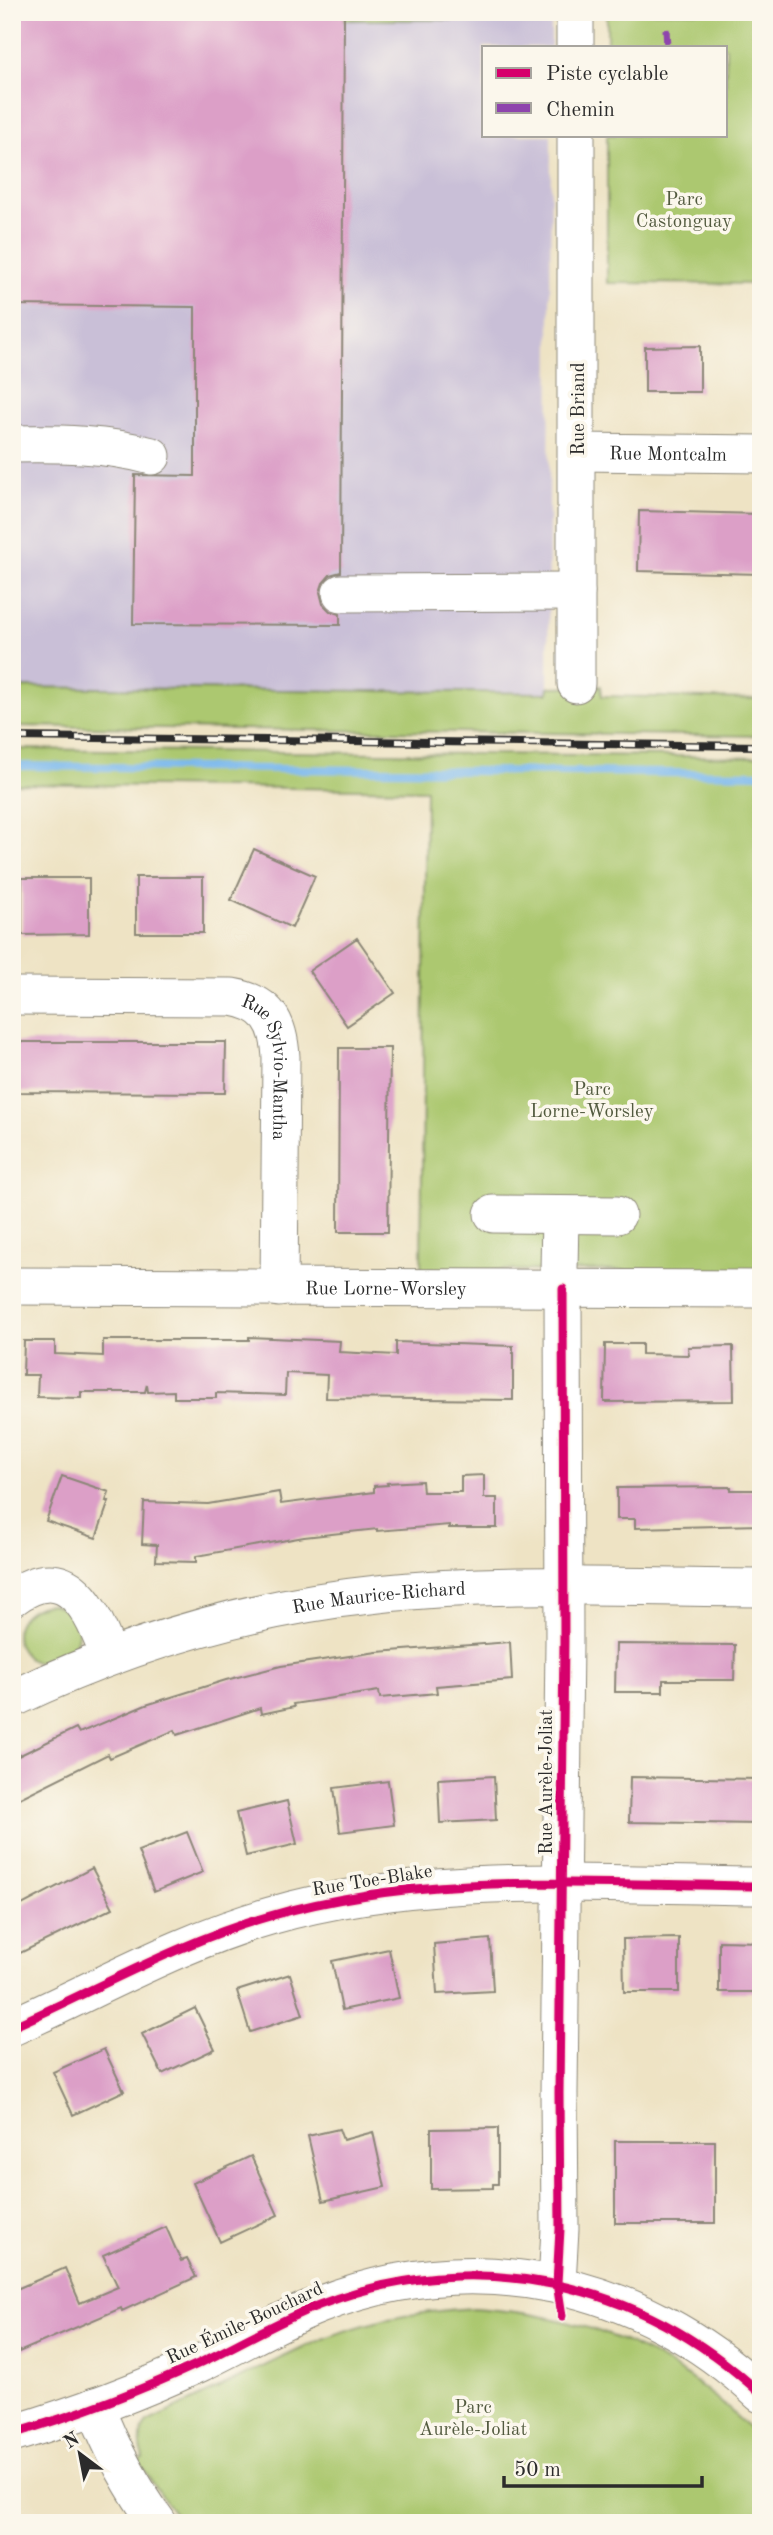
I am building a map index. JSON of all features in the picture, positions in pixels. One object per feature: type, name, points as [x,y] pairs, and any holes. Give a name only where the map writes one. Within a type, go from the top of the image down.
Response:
[{"type":"street","points":[[575,12],[575,46]]},
{"type":"street","name":"Rue Briand","points":[[576,136],[576,684]]},
{"type":"street","points":[[12,444],[66,444],[132,451],[152,456]]},
{"type":"street","name":"Rue Montcalm","points":[[577,452],[761,454]]},
{"type":"street","points":[[341,593],[576,592]]},
{"type":"street","name":"Rue Sylvio-Mantha","points":[[12,996],[232,996],[260,1005],[276,1029],[281,1057],[279,1288]]},
{"type":"street","points":[[493,1214],[617,1215]]},
{"type":"street","name":"Rue Aurèle-Joliat","points":[[557,2283],[560,2243],[564,1587],[563,1289],[559,1271],[560,1216]]},
{"type":"street","name":"Rue Lorne-Worsley","points":[[12,1286],[761,1289]]},
{"type":"street","points":[[12,1598],[21,1592],[44,1585],[65,1587],[75,1593],[89,1609],[109,1656]]},
{"type":"street","name":"Rue Maurice-Richard","points":[[14,1693],[109,1656],[229,1621],[341,1598],[456,1588],[761,1588]]},
{"type":"street","name":"Rue Toe-Blake","points":[[12,2027],[84,1995],[147,1962],[205,1938],[305,1907],[374,1893],[442,1886],[761,1886]]},
{"type":"street","name":"Rue Émile-Bouchard","points":[[12,2434],[95,2406],[186,2369],[319,2305],[364,2290],[409,2281],[456,2276],[507,2277],[557,2283],[602,2297],[668,2326],[709,2350],[761,2394]]},
{"type":"street","points":[[95,2406],[115,2454],[158,2523]]},
{"type":"shaded area","points":[[12,12],[546,12],[546,19],[551,20],[551,46],[482,46],[482,136],[551,136],[548,693],[12,687]]},
{"type":"green space","points":[[344,12],[546,12],[546,20],[344,20]]},
{"type":"green space","name":"Parc Castonguay","points":[[607,12],[761,12],[761,284],[607,283],[607,136],[728,136],[728,46],[607,46]]},
{"type":"green space","points":[[601,686],[602,696],[761,699],[761,736],[12,726],[12,687],[548,693],[549,687]]},
{"type":"green space","name":"Parc Lorne-Worsley","points":[[12,749],[761,757],[761,1271],[421,1270],[426,790],[12,784]]},
{"type":"green space","points":[[49,1604],[70,1613],[78,1631],[71,1650],[52,1662],[41,1663],[31,1660],[23,1653],[16,1636],[17,1628],[25,1615]]},
{"type":"green space","name":"Parc Aurèle-Joliat","points":[[474,2308],[516,2312],[595,2330],[632,2345],[700,2385],[731,2411],[761,2442],[761,2523],[182,2523],[139,2462],[144,2458],[141,2440],[147,2422],[309,2345],[390,2319]]},
{"type":"building","points":[[12,12],[344,12],[341,572],[330,575],[320,592],[323,604],[330,611],[340,614],[340,625],[133,624],[135,475],[195,476],[195,307],[12,305]]},
{"type":"building","points":[[700,346],[700,392],[645,392],[645,347]]},
{"type":"building","points":[[639,511],[761,514],[761,574],[638,571]]},
{"type":"building","points":[[254,849],[315,876],[292,928],[231,900]]},
{"type":"building","points":[[136,877],[203,877],[203,933],[136,933]]},
{"type":"building","points":[[22,878],[89,878],[89,934],[22,935]]},
{"type":"building","points":[[357,938],[395,993],[347,1026],[309,971]]},
{"type":"building","points":[[12,1042],[226,1042],[225,1093],[12,1092]]},
{"type":"building","points":[[339,1048],[390,1048],[388,1232],[338,1232]]},
{"type":"building","points":[[249,1337],[340,1341],[339,1352],[396,1355],[396,1342],[513,1346],[513,1400],[326,1398],[327,1375],[286,1373],[285,1395],[216,1393],[216,1398],[174,1398],[174,1391],[148,1392],[147,1384],[145,1392],[81,1392],[81,1398],[37,1397],[38,1375],[23,1375],[24,1341],[55,1341],[55,1354],[103,1356],[103,1340],[249,1340]]},
{"type":"building","points":[[605,1344],[642,1344],[642,1354],[689,1355],[688,1347],[733,1346],[734,1401],[604,1402]]},
{"type":"building","points":[[484,1475],[484,1498],[497,1498],[497,1528],[449,1528],[449,1525],[304,1537],[196,1556],[196,1562],[156,1561],[157,1545],[142,1544],[144,1502],[208,1504],[279,1492],[281,1504],[374,1492],[374,1486],[388,1485],[387,1483],[422,1481],[423,1492],[461,1492],[461,1476]]},
{"type":"building","points":[[62,1476],[109,1492],[106,1501],[109,1501],[96,1538],[46,1521]]},
{"type":"building","points":[[731,1487],[731,1490],[761,1490],[761,1525],[635,1528],[635,1519],[617,1519],[617,1488]]},
{"type":"building","points":[[510,1642],[512,1680],[436,1686],[437,1693],[380,1698],[379,1691],[293,1704],[294,1707],[261,1714],[260,1708],[177,1735],[175,1730],[110,1758],[108,1754],[12,1802],[12,1759],[76,1728],[79,1733],[146,1705],[281,1666],[377,1652]]},
{"type":"building","points":[[616,1644],[735,1645],[734,1680],[663,1680],[663,1692],[615,1692]]},
{"type":"building","points":[[494,1776],[496,1820],[440,1823],[438,1779]]},
{"type":"building","points":[[630,1777],[761,1779],[761,1824],[629,1822]]},
{"type":"building","points":[[388,1781],[394,1825],[340,1832],[334,1788]]},
{"type":"building","points":[[287,1801],[297,1844],[246,1856],[236,1813]]},
{"type":"building","points":[[187,1832],[203,1872],[154,1892],[138,1851]]},
{"type":"building","points":[[92,1868],[113,1908],[12,1957],[12,1910]]},
{"type":"building","points":[[679,1938],[679,1992],[624,1992],[623,1939]]},
{"type":"building","points":[[490,1939],[493,1991],[437,1994],[434,1944]]},
{"type":"building","points":[[719,1941],[761,1942],[761,1992],[719,1992]]},
{"type":"building","points":[[389,1949],[399,1998],[342,2010],[332,1961]]},
{"type":"building","points":[[290,1974],[303,2015],[250,2032],[237,1991]]},
{"type":"building","points":[[195,2008],[215,2049],[162,2074],[142,2034]]},
{"type":"building","points":[[104,2049],[124,2091],[73,2115],[53,2072]]},
{"type":"building","points":[[498,2128],[498,2184],[493,2184],[493,2188],[431,2189],[431,2129]]},
{"type":"building","points":[[339,2129],[343,2140],[373,2132],[385,2187],[323,2201],[308,2136]]},
{"type":"building","points":[[615,2141],[715,2141],[715,2223],[615,2223]]},
{"type":"building","points":[[251,2156],[278,2215],[220,2242],[193,2183]]},
{"type":"building","points":[[166,2227],[181,2261],[187,2259],[196,2277],[122,2311],[121,2308],[19,2352],[12,2336],[12,2291],[65,2268],[80,2303],[118,2287],[103,2255]]},
{"type":"waterway","points":[[12,766],[761,774]]},
{"type":"railway","points":[[12,737],[761,746]]},
{"type":"marked path","points":[[666,29],[667,46]]},
{"type":"cycle path","points":[[562,2316],[557,2283],[560,2229],[564,1641],[563,1289]]},
{"type":"cycle path","points":[[12,2027],[203,1939],[270,1916],[330,1901],[452,1886],[514,1883],[761,1886]]},
{"type":"cycle path","points":[[12,2434],[84,2411],[154,2383],[319,2305],[378,2287],[437,2277],[496,2277],[554,2284],[609,2300],[663,2324],[714,2355],[761,2394]]}]
